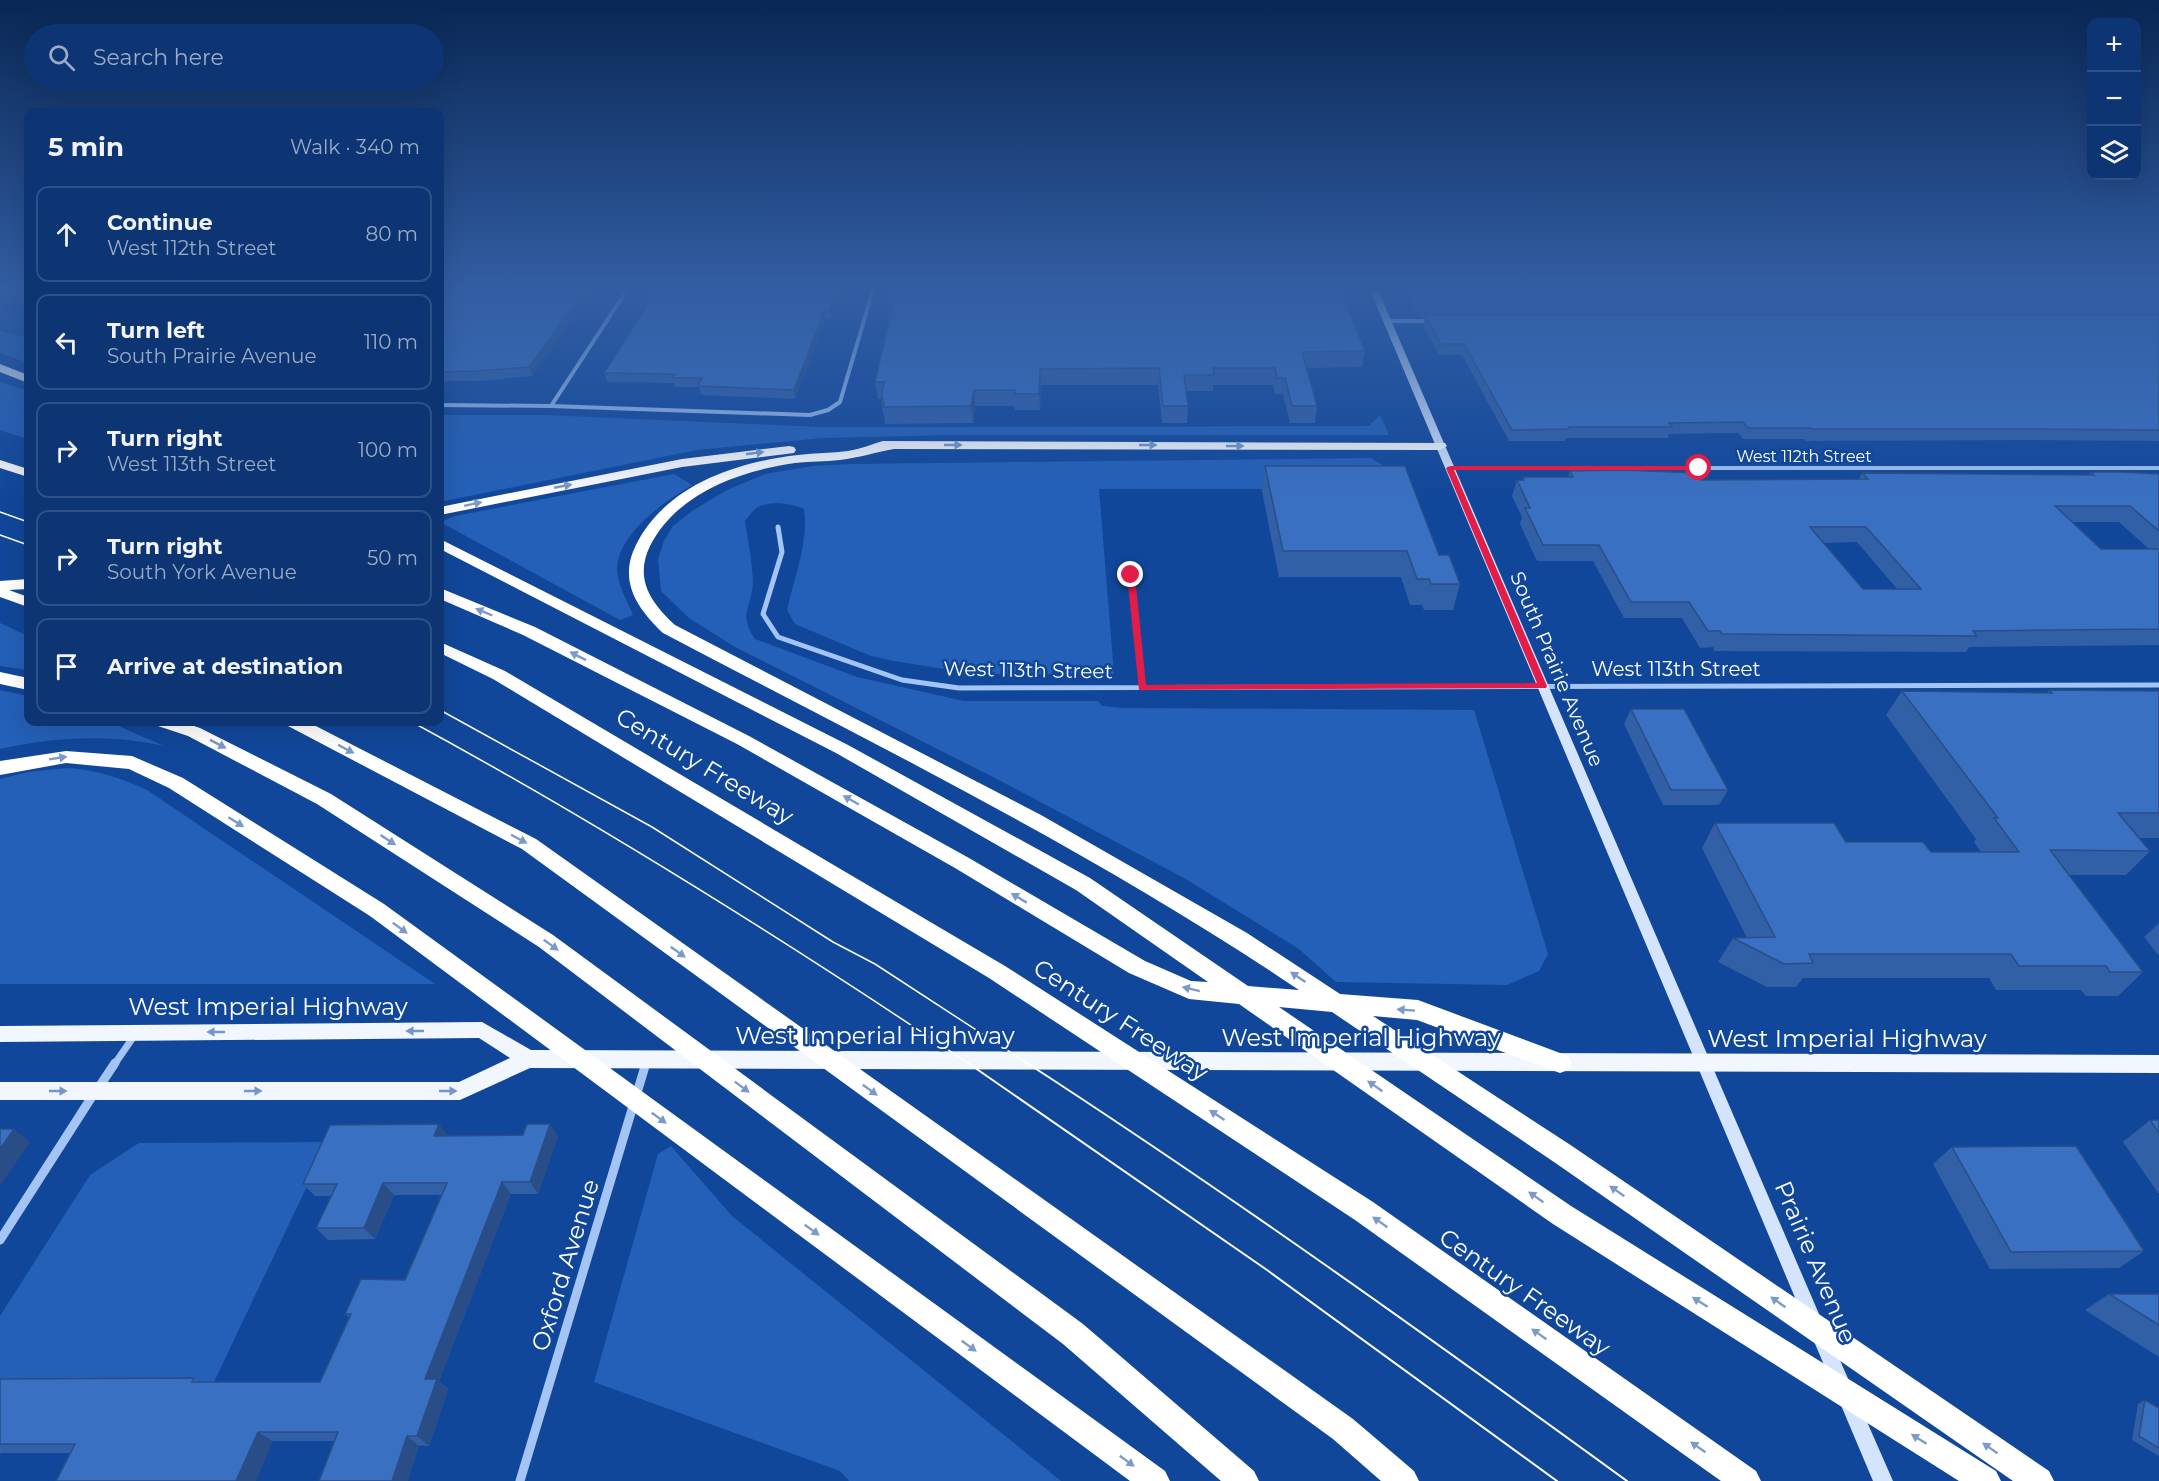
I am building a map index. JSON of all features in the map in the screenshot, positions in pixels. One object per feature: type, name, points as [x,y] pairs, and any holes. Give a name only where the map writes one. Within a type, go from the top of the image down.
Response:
[{"type":"highway","points":[[0,368],[24,377]]},
{"type":"highway","points":[[894,445],[843,456],[795,459],[753,467],[717,481],[687,497],[663,514],[646,538],[637,562],[636,588],[648,609],[669,629],[1034,820],[1240,939],[1573,1161],[2039,1481]]},
{"type":"highway","points":[[444,510],[705,460],[817,447],[894,445],[1440,446]]},
{"type":"highway","points":[[0,463],[24,463]]},
{"type":"highway","points":[[0,463],[24,472]]},
{"type":"highway","points":[[444,545],[842,749],[1083,884],[1562,1215],[1986,1481]]},
{"type":"highway","points":[[0,586],[24,584]]},
{"type":"highway","points":[[0,592],[24,601]]},
{"type":"highway","points":[[444,594],[530,631],[627,680],[846,797],[1137,967],[1189,990],[1418,1010],[1560,1063]]},
{"type":"highway","name":"Century Freeway","points":[[444,649],[499,675],[997,972],[1364,1211],[1746,1481]]},
{"type":"highway","points":[[0,678],[24,683]]},
{"type":"highway","points":[[176,726],[194,732],[324,798],[546,941],[1073,1334],[1244,1481]]},
{"type":"highway","points":[[302,726],[529,844],[1343,1429],[1404,1481]]},
{"type":"highway","points":[[0,768],[66,757],[132,762],[176,783],[376,910],[1155,1481]]},
{"type":"main road","name":"South Prairie Avenue","points":[[1403,359],[1702,1064]]},
{"type":"main road","name":"West Imperial Highway","points":[[0,1034],[482,1030],[528,1059]]},
{"type":"main road","name":"West Imperial Highway","points":[[0,1092],[460,1091],[528,1059],[2159,1064]]},
{"type":"main road","name":"Prairie Avenue","points":[[1702,1064],[1883,1481]]},
{"type":"street","points":[[551,406],[582,359]]},
{"type":"street","points":[[444,405],[551,406],[810,415],[828,410],[840,402],[853,359]]},
{"type":"street","name":"West 112th Street","points":[[1450,468],[2159,468]]},
{"type":"street","name":"West 113th Street","points":[[778,527],[782,552],[763,614],[778,637],[902,680],[959,688],[2159,685]]},
{"type":"street","points":[[1131,575],[1142,688]]},
{"type":"street","points":[[0,1240],[136,1033]]},
{"type":"street","name":"Oxford Avenue","points":[[520,1481],[647,1060]]},
{"type":"shaded area","points":[[0,382],[24,390],[24,438],[0,430]]},
{"type":"shaded area","points":[[444,415],[544,415],[821,427],[1369,426],[1380,415],[1389,435],[953,435],[823,438],[697,450],[444,501]]},
{"type":"shaded area","points":[[1370,458],[1400,474],[1412,489],[1099,489],[1114,674],[976,674],[871,656],[795,624],[787,610],[803,547],[805,522],[804,509],[786,504],[772,503],[760,506],[745,521],[753,581],[746,616],[747,622],[755,639],[857,677],[964,701],[1098,701],[1102,706],[1122,708],[1474,710],[1548,954],[1539,971],[1507,985],[1336,982],[1299,949],[1184,878],[995,778],[735,647],[689,618],[661,591],[658,559],[664,541],[673,526],[692,511],[727,490],[765,474],[813,466],[852,464]]},
{"type":"shaded area","points":[[674,474],[692,485],[656,509],[625,544],[619,557],[617,570],[623,593],[633,615],[620,620],[444,524],[444,520],[455,516]]},
{"type":"shaded area","points":[[0,623],[24,634],[24,669],[0,666]]},
{"type":"shaded area","points":[[0,690],[24,695],[24,726],[118,726],[164,746],[123,740],[82,738],[0,749]]},
{"type":"shaded area","points":[[68,768],[109,775],[147,790],[435,984],[0,984],[0,779],[28,772]]},
{"type":"shaded area","points":[[328,1142],[214,1382],[0,1381],[0,1316],[90,1175],[139,1143]]},
{"type":"shaded area","points":[[671,1146],[732,1216],[1061,1481],[849,1481],[840,1471],[594,1382],[658,1154]]},
{"type":"building","points":[[444,359],[535,359],[529,367],[444,372]]},
{"type":"building","points":[[613,359],[806,359],[794,390],[698,386],[702,378],[673,378],[675,374],[604,373]]},
{"type":"building","points":[[880,359],[1304,359],[1317,406],[1292,406],[1285,378],[1277,378],[1275,368],[1213,368],[1214,375],[1184,375],[1188,406],[1163,406],[1159,368],[1040,369],[1039,394],[1015,394],[1015,390],[974,390],[971,406],[883,407],[884,402],[881,398],[884,382],[875,382]]},
{"type":"building","points":[[1472,359],[2159,359],[2159,430],[1748,428],[1743,422],[1669,423],[1672,427],[1569,427],[1568,429],[1512,430]]},
{"type":"building","points":[[1265,466],[1405,466],[1439,555],[1449,555],[1460,584],[1431,584],[1429,579],[1417,579],[1407,551],[1283,551]]},
{"type":"building","points":[[1624,470],[1696,473],[1701,480],[1868,479],[1862,473],[2094,475],[2091,472],[2121,472],[2159,474],[2159,531],[2130,506],[2055,506],[2101,549],[2159,549],[2159,629],[1973,631],[1977,636],[1722,634],[1720,631],[1708,631],[1689,602],[1631,602],[1599,545],[1543,545],[1525,508],[1530,508],[1517,480],[1524,480],[1523,477],[1573,477],[1570,471]],"holes":[[[1810,527],[1866,527],[1921,589],[1863,589]]]},
{"type":"building","points":[[2049,690],[2159,691],[2159,813],[2118,813],[2150,851],[2050,850],[2143,972],[2110,972],[2106,966],[2019,966],[2011,954],[1809,954],[1813,963],[1784,964],[1733,938],[1775,937],[1715,823],[1834,823],[1846,842],[1923,842],[1931,852],[2019,852],[1994,818],[1998,818],[1902,691],[2052,693]]},
{"type":"building","points":[[1631,709],[1684,709],[1728,790],[1671,790]]},
{"type":"building","points":[[2150,1120],[2159,1120],[2159,1133]]},
{"type":"building","points":[[439,1124],[434,1136],[523,1135],[527,1124],[550,1124],[530,1182],[502,1182],[425,1379],[437,1379],[417,1436],[407,1436],[392,1481],[319,1481],[338,1432],[258,1432],[236,1481],[56,1481],[75,1444],[0,1444],[0,1379],[194,1378],[192,1382],[320,1382],[351,1314],[345,1314],[361,1279],[405,1280],[447,1183],[383,1183],[364,1228],[316,1228],[337,1184],[303,1184],[330,1125]]},
{"type":"building","points":[[0,1129],[14,1129],[0,1149]]},
{"type":"building","points":[[2076,1146],[2144,1251],[2011,1252],[1952,1147]]},
{"type":"building","points":[[2109,1294],[2159,1294],[2159,1325]]},
{"type":"building","points":[[2145,1400],[2159,1408],[2159,1448],[2139,1436]]},
{"type":"tram line","points":[[0,512],[24,521]]},
{"type":"tram line","points":[[0,535],[24,544]]},
{"type":"tram line","points":[[444,712],[652,827],[833,942],[875,964],[1030,1065]]},
{"type":"tram line","points":[[419,726],[625,844],[834,975],[969,1064]]},
{"type":"tram line","points":[[1027,1063],[1180,1164],[1330,1268],[1627,1481]]},
{"type":"tram line","points":[[969,1064],[1267,1270],[1557,1481]]},
{"type":"route","points":[[1131,575],[1142,688],[1543,686],[1450,468],[1699,468]]}]
